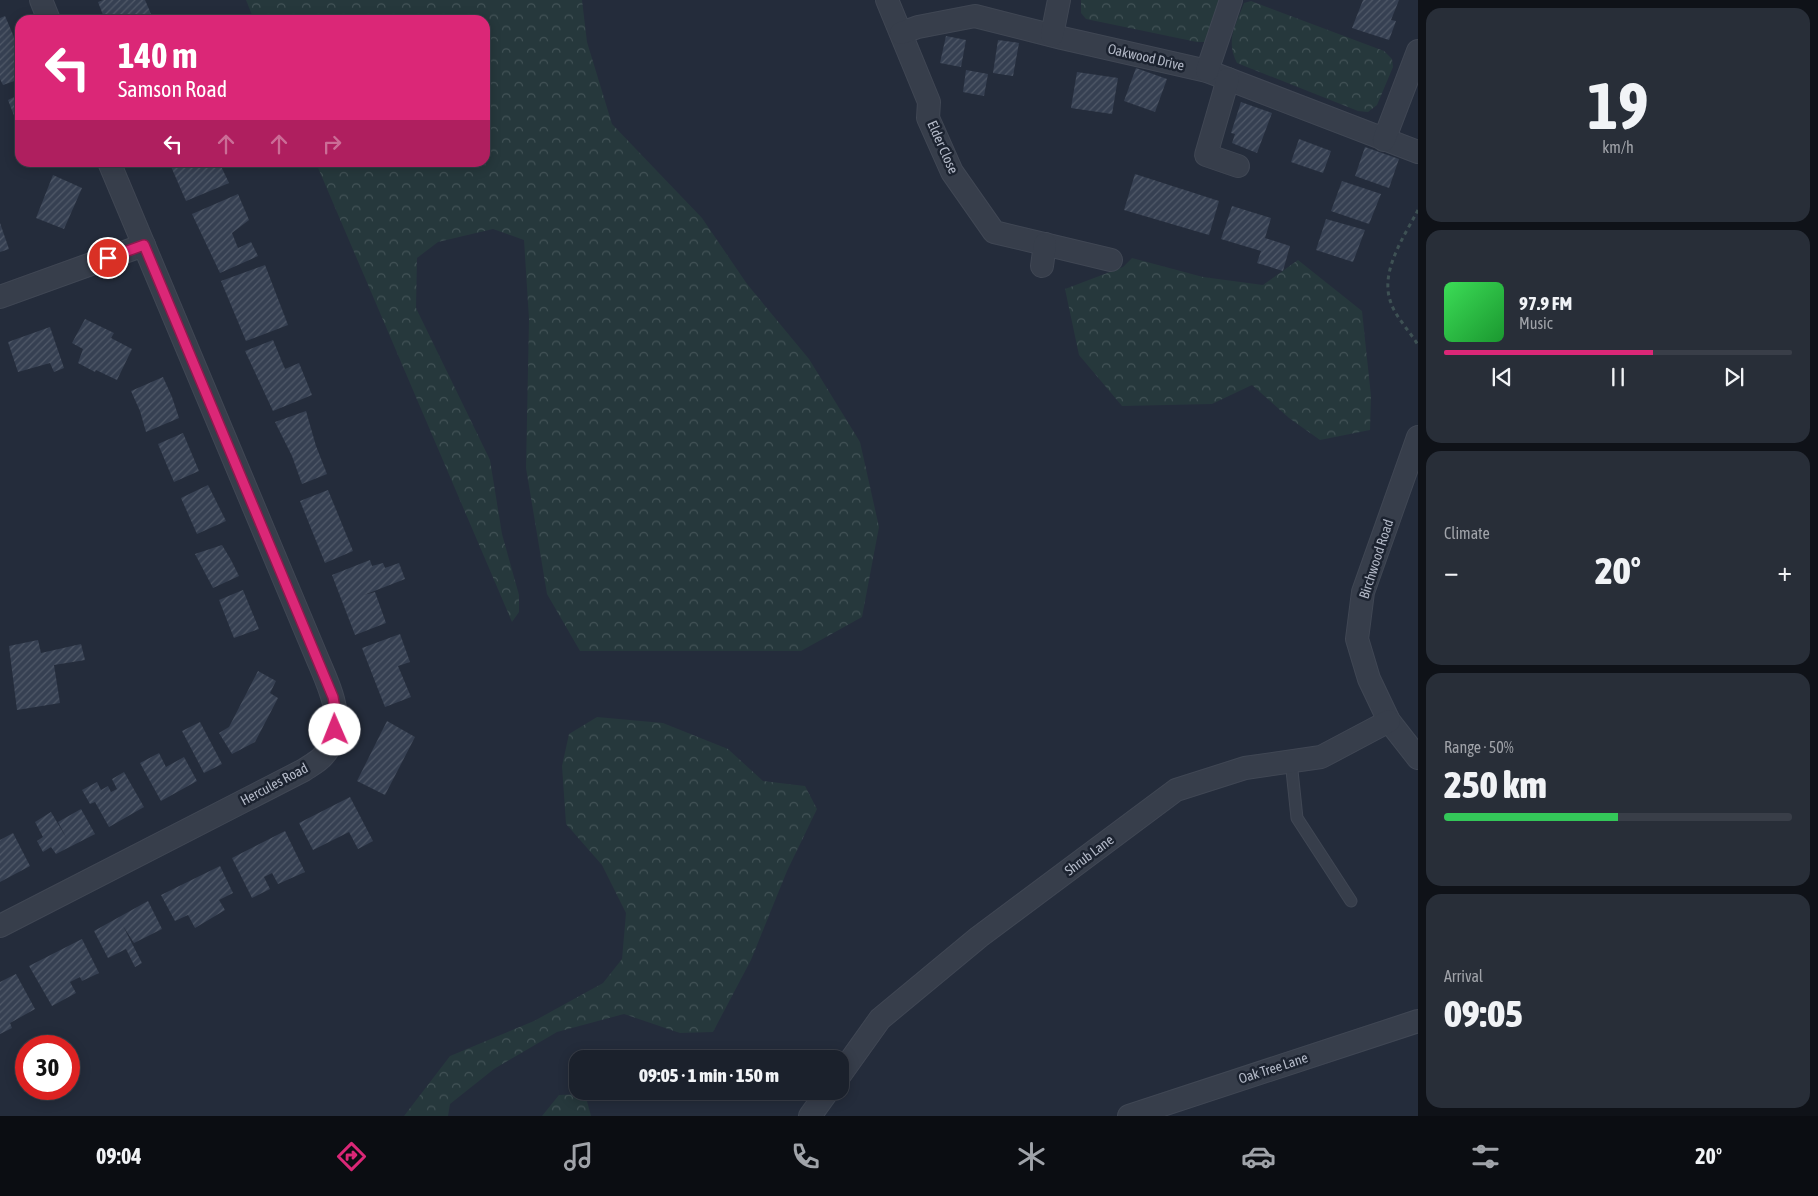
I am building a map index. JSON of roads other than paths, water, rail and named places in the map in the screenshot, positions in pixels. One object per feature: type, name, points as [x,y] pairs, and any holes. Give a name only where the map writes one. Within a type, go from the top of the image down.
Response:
[{"type":"street","points":[[41,0],[47,15]]},
{"type":"street","points":[[888,0],[901,33]]},
{"type":"street","points":[[1052,35],[1058,0]]},
{"type":"street","points":[[1207,71],[1231,0]]},
{"type":"street","name":"Oakwood Drive","points":[[901,33],[918,27],[975,16],[1207,71],[1418,152]]},
{"type":"street","name":"Elder Close","points":[[901,33],[929,102],[928,118],[952,172],[994,232],[1110,260]]},
{"type":"street","points":[[1384,140],[1418,51]]},
{"type":"street","points":[[1228,79],[1206,155],[1238,166]]},
{"type":"street","name":"Hercules Road","points":[[0,926],[304,770],[323,756],[333,740],[337,719],[333,697],[111,167]]},
{"type":"street","points":[[1042,266],[1045,244]]},
{"type":"street","points":[[0,297],[144,245]]},
{"type":"street","name":"Birchwood Road","points":[[1416,448],[1363,592],[1357,639],[1369,679],[1389,721],[1418,758]]},
{"type":"street","name":"Shrub Lane","points":[[849,1062],[880,1019],[979,937],[1176,790],[1245,768],[1321,757],[1389,721]]},
{"type":"street","name":"Oak Tree Lane","points":[[1129,1116],[1418,1021]]},
{"type":"street","points":[[810,1116],[822,1100]]},
{"type":"lane","points":[[1291,761],[1297,818],[1351,901]]}]
